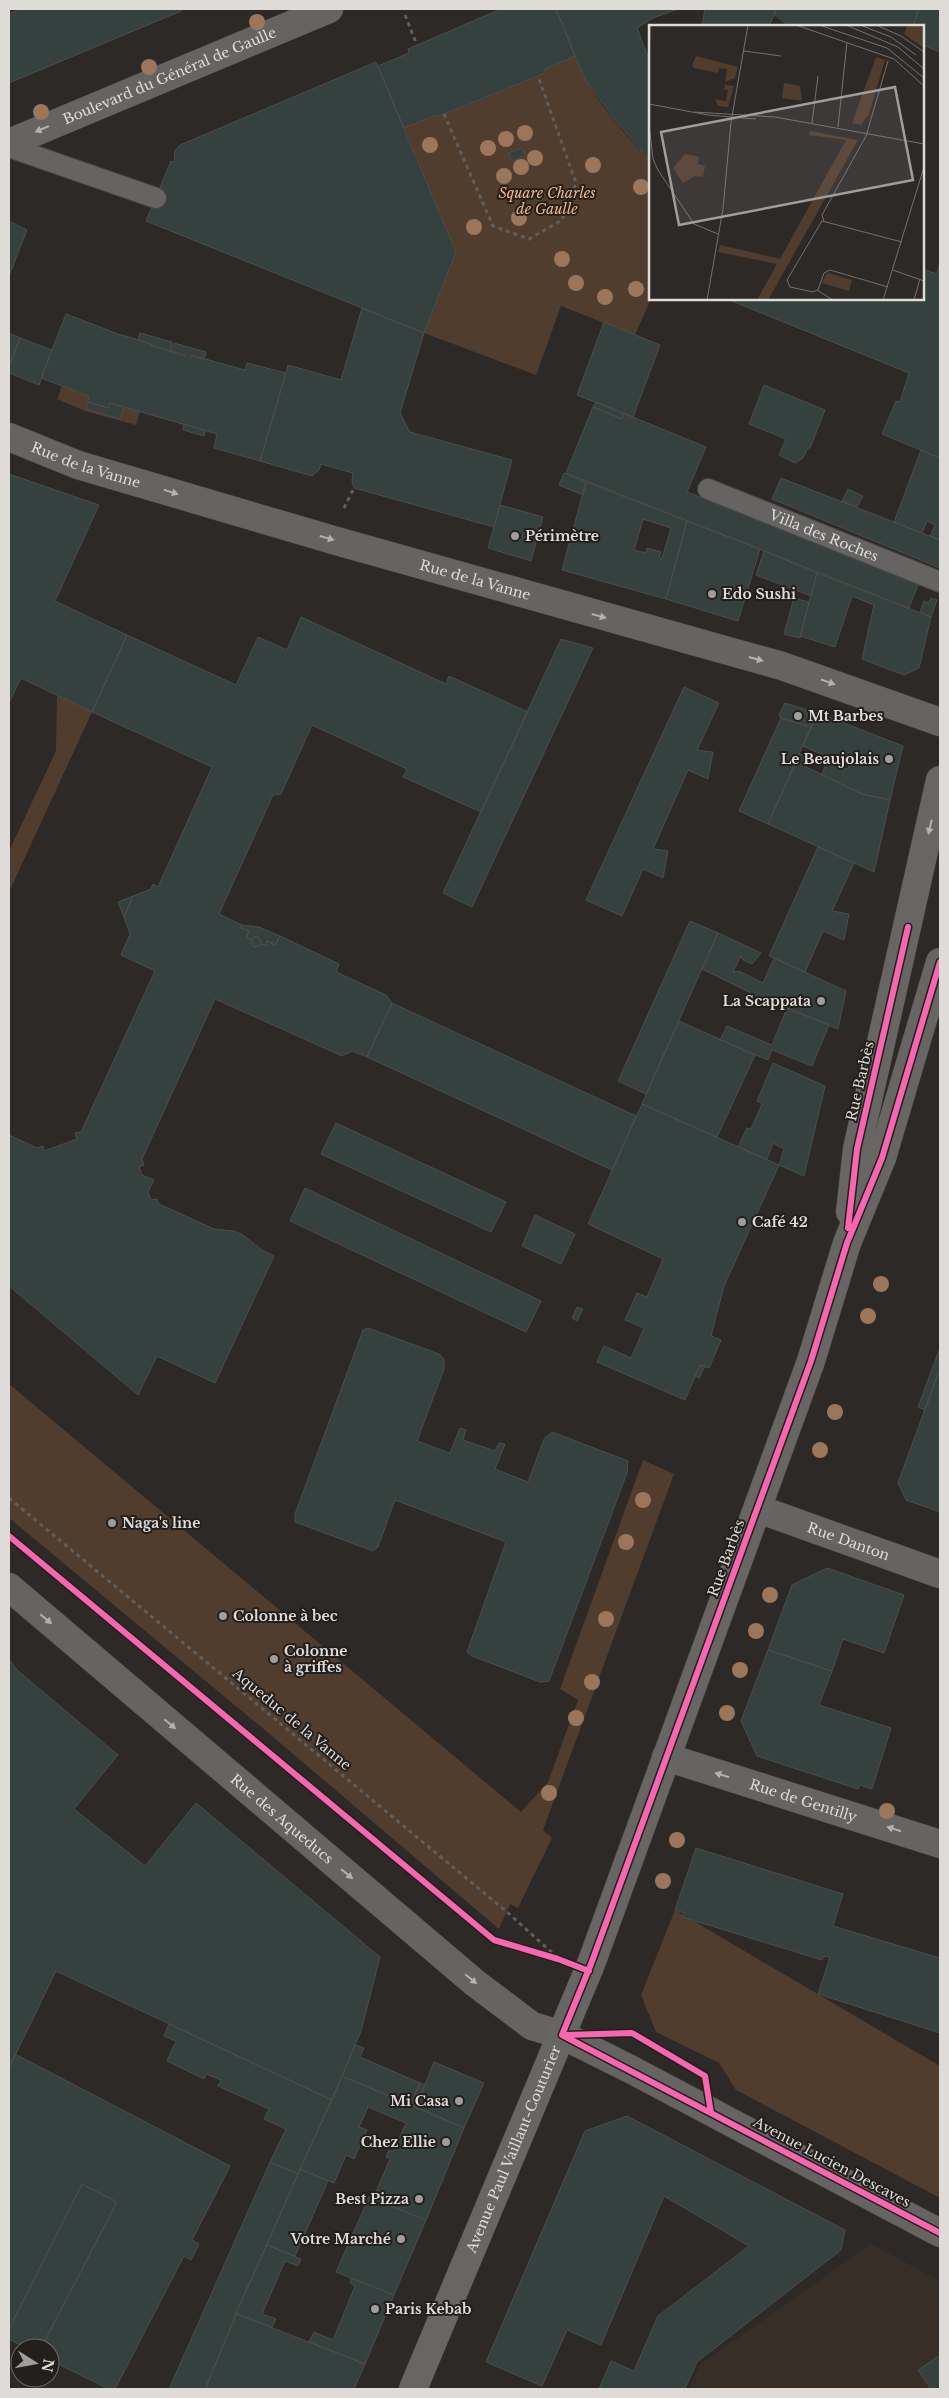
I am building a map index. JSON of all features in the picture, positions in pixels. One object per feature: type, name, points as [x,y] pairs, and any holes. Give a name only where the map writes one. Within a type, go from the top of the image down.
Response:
[{"type":"main road","name":"Rue Barbès","points":[[847,1243],[858,1149],[940,780]]},
{"type":"main road","name":"Rue Barbès","points":[[622,1879],[758,1509],[825,1320],[847,1243],[882,1158],[940,962]]},
{"type":"main road","name":"Avenue Paul Vaillant-Couturier","points":[[413,2389],[589,1971],[622,1879]]},
{"type":"street","name":"Boulevard du Général de Gaulle","points":[[9,143],[329,9]]},
{"type":"street","name":"Rue de la Vanne","points":[[9,437],[78,464],[171,492],[670,636],[782,666],[940,722]]},
{"type":"street","name":"Rue Danton","points":[[758,1509],[940,1574]]},
{"type":"street","name":"Rue des Aqueducs","points":[[9,1587],[476,1983],[532,2026],[562,2035]]},
{"type":"street","name":"Rue de Gentilly","points":[[666,1757],[940,1844]]},
{"type":"street","name":"Avenue Lucien Descaves","points":[[562,2035],[940,2233]]},
{"type":"lane","points":[[9,147],[156,198]]},
{"type":"lane","name":"Villa des Roches","points":[[708,489],[940,582]]},
{"type":"path","points":[[405,14],[417,45]]},
{"type":"path","points":[[444,114],[493,226],[529,239],[562,220],[576,183],[538,76]]},
{"type":"path","points":[[340,516],[354,488]]},
{"type":"shaded area","points":[[871,2244],[940,2281],[940,2389],[689,2389],[701,2364]]},
{"type":"green space","name":"Square Charles de Gaulle","points":[[575,56],[589,85],[607,112],[649,159],[649,300],[651,300],[635,335],[561,306],[536,375],[424,333],[456,252],[404,128],[436,115],[438,117],[545,73],[544,69]]},
{"type":"green space","points":[[62,386],[89,396],[86,409],[120,419],[124,407],[140,412],[136,425],[85,411],[57,399]]},
{"type":"green space","points":[[57,695],[92,712],[9,892],[9,851],[56,751]]},
{"type":"green space","points":[[9,1384],[521,1812],[548,1782],[578,1700],[560,1689],[643,1460],[674,1474],[543,1830],[552,1838],[518,1908],[510,1904],[499,1929],[272,1736],[9,1518]]},
{"type":"green space","points":[[675,1910],[940,2066],[940,2198],[736,2090],[719,2063],[656,2032],[641,1995]]},
{"type":"building","points":[[20,9],[180,9],[181,11],[9,83],[9,14]]},
{"type":"building","points":[[501,9],[556,9],[575,56],[544,69],[545,73],[437,117],[436,115],[404,128],[378,66],[409,53],[408,49]]},
{"type":"building","points":[[556,9],[678,9],[653,18],[637,28],[649,59],[649,159],[613,118],[584,77]]},
{"type":"building","points":[[705,9],[777,9],[769,25],[702,25]]},
{"type":"building","points":[[777,9],[919,9],[913,25],[788,25],[774,14]]},
{"type":"building","points":[[919,9],[940,9],[940,52],[924,45],[924,25],[913,25]]},
{"type":"building","points":[[376,62],[456,252],[424,333],[146,221],[171,161],[174,162],[175,151],[180,145]]},
{"type":"building","points":[[522,148],[525,155],[512,161],[508,153]]},
{"type":"building","points":[[9,221],[27,230],[9,276]]},
{"type":"building","points":[[940,261],[940,458],[882,434],[896,401],[900,402],[909,373],[729,300],[924,300],[924,269],[937,274]]},
{"type":"building","points":[[362,308],[424,333],[400,413],[410,432],[512,460],[494,527],[354,488],[352,481],[353,473],[321,464],[319,470],[312,476],[260,461],[288,365],[341,380]]},
{"type":"building","points":[[66,314],[118,334],[191,358],[191,355],[245,370],[247,363],[286,373],[260,461],[214,448],[217,434],[110,403],[108,408],[88,402],[89,396],[41,378]]},
{"type":"building","points":[[604,322],[660,345],[633,417],[577,395]]},
{"type":"building","points":[[9,333],[20,338],[9,367]]},
{"type":"building","points":[[140,333],[172,342],[170,351],[138,340]]},
{"type":"building","points":[[20,338],[52,350],[39,385],[9,373],[9,367]]},
{"type":"building","points":[[174,343],[206,352],[204,359],[170,351]]},
{"type":"building","points":[[764,385],[825,410],[810,448],[808,448],[803,458],[795,463],[779,455],[786,439],[749,424]]},
{"type":"building","points":[[88,402],[108,408],[110,403],[124,407],[120,419],[86,409]]},
{"type":"building","points":[[596,402],[623,413],[622,419],[593,407]]},
{"type":"building","points":[[593,407],[622,419],[623,413],[706,447],[687,492],[918,585],[909,608],[566,473]]},
{"type":"building","points":[[184,424],[205,430],[204,436],[183,430]]},
{"type":"building","points":[[921,450],[940,458],[940,540],[930,536],[935,525],[927,521],[922,533],[894,522]]},
{"type":"building","points":[[564,473],[586,482],[583,495],[559,485]]},
{"type":"building","points":[[9,474],[99,505],[55,601],[127,635],[92,712],[21,678],[9,703]]},
{"type":"building","points":[[781,478],[940,540],[940,568],[772,499]]},
{"type":"building","points":[[586,482],[687,521],[666,599],[562,570]],"holes":[[[643,519],[671,528],[662,558],[659,558],[661,552],[647,548],[646,553],[634,550]]]},
{"type":"building","points":[[848,489],[863,496],[857,507],[842,501]]},
{"type":"building","points":[[500,505],[543,517],[531,561],[488,548]]},
{"type":"building","points":[[687,521],[760,549],[738,621],[666,599]]},
{"type":"building","points":[[764,551],[817,573],[811,596],[756,575]]},
{"type":"building","points":[[817,573],[931,617],[919,668],[904,675],[862,659],[874,605],[852,596],[835,647],[800,636]]},
{"type":"building","points":[[794,598],[809,602],[800,638],[784,634]]},
{"type":"building","points":[[931,598],[937,600],[931,617],[920,612],[924,601],[928,603]]},
{"type":"building","points":[[301,617],[446,684],[449,676],[528,712],[481,812],[403,777],[407,769],[312,725],[281,794],[273,795],[219,914],[242,925],[241,928],[249,931],[246,937],[251,940],[254,947],[261,944],[266,946],[267,941],[275,945],[280,936],[339,964],[336,972],[386,995],[392,1003],[367,1057],[352,1051],[342,1056],[215,999],[142,1159],[144,1165],[139,1167],[142,1175],[154,1180],[148,1192],[151,1200],[157,1199],[159,1204],[214,1229],[234,1231],[243,1235],[262,1250],[274,1256],[215,1383],[157,1356],[138,1395],[9,1286],[9,1135],[37,1148],[43,1146],[44,1151],[77,1139],[75,1133],[81,1132],[155,971],[121,955],[130,934],[124,917],[133,896],[151,889],[153,884],[158,887],[212,767],[92,712],[127,635],[236,685],[258,637],[287,650]]},
{"type":"building","points":[[561,639],[593,648],[472,907],[443,893]]},
{"type":"building","points":[[684,687],[719,703],[697,750],[713,752],[708,779],[688,770],[653,849],[668,851],[663,878],[643,869],[622,916],[586,900]]},
{"type":"building","name":"Mt Barbes","points":[[785,703],[818,713],[811,727],[781,718],[779,715]]},
{"type":"building","points":[[818,713],[903,746],[890,800],[862,794],[822,775],[828,757],[803,746]],"holes":[[[848,759],[849,768],[842,769],[840,760]]]},
{"type":"building","points":[[781,718],[811,727],[768,824],[739,811]]},
{"type":"building","points":[[799,753],[806,757],[803,765],[796,762]]},
{"type":"building","points":[[796,762],[862,794],[890,800],[874,872],[768,824]]},
{"type":"building","points":[[818,847],[854,863],[832,911],[849,914],[844,940],[823,931],[805,972],[769,956]]},
{"type":"building","points":[[133,896],[124,917],[118,902]]},
{"type":"building","points":[[690,921],[718,933],[646,1094],[618,1081]]},
{"type":"building","points":[[242,925],[259,927],[280,936],[275,945],[267,941],[266,946],[261,944],[259,937],[254,937],[251,940],[246,937],[249,931],[241,928]]},
{"type":"building","points":[[718,933],[761,953],[752,964],[743,960],[741,956],[733,972],[739,971],[763,983],[774,958],[846,991],[838,1029],[757,996],[702,969]]},
{"type":"building","points":[[254,937],[258,937],[261,942],[260,946],[254,947],[251,944],[251,940]]},
{"type":"building","points":[[392,1003],[636,1116],[612,1170],[367,1057]]},
{"type":"building","points":[[787,1008],[829,1025],[812,1066],[772,1050],[768,1060],[720,1040],[727,1026],[772,1045]]},
{"type":"building","points":[[679,1021],[755,1055],[717,1137],[642,1104]]},
{"type":"building","points":[[773,1063],[825,1086],[804,1176],[779,1165],[784,1149],[773,1143],[767,1159],[738,1147],[747,1128],[751,1129],[762,1104],[757,1101]]},
{"type":"building","points":[[642,1104],[779,1165],[724,1286],[711,1336],[721,1340],[709,1368],[700,1365],[685,1400],[597,1362],[604,1346],[631,1358],[644,1328],[625,1320],[637,1293],[647,1297],[663,1259],[588,1224]]},
{"type":"building","points":[[336,1123],[506,1202],[491,1232],[321,1154]]},
{"type":"building","points":[[305,1188],[541,1301],[526,1332],[290,1221]]},
{"type":"building","points":[[535,1215],[575,1234],[561,1264],[522,1246]]},
{"type":"building","points":[[577,1307],[583,1309],[577,1321],[572,1318]]},
{"type":"building","points":[[368,1328],[439,1354],[444,1359],[444,1369],[417,1441],[450,1453],[460,1428],[466,1430],[463,1440],[495,1451],[499,1443],[505,1444],[495,1469],[528,1482],[544,1439],[552,1432],[628,1461],[627,1473],[549,1681],[540,1682],[472,1656],[467,1652],[506,1542],[395,1500],[378,1547],[373,1551],[295,1522],[295,1514],[363,1330]]},
{"type":"building","points":[[940,1348],[940,1368],[925,1410],[918,1407]]},
{"type":"building","points":[[700,1365],[705,1366],[699,1378],[695,1376]]},
{"type":"building","points":[[940,1368],[940,1512],[906,1500],[898,1483]]},
{"type":"building","points":[[827,1568],[904,1595],[884,1653],[843,1639],[832,1671],[768,1650],[792,1585]]},
{"type":"building","points":[[768,1650],[832,1671],[819,1705],[891,1728],[872,1789],[860,1785],[858,1789],[757,1756],[741,1721]]},
{"type":"building","points":[[9,1659],[17,1670],[118,1755],[74,1809],[145,1866],[196,1803],[380,1957],[361,2031],[332,2100],[56,1971],[9,2068]]},
{"type":"building","points":[[696,1848],[843,1894],[833,1926],[940,1958],[940,2033],[818,1994],[830,1957],[824,1956],[822,1960],[682,1917],[685,1913],[675,1910]]},
{"type":"building","points":[[169,2024],[332,2100],[298,2174],[270,2162],[286,2129],[264,2119],[269,2109],[218,2086],[221,2080],[206,2074],[204,2079],[167,2061],[176,2041],[164,2036]]},
{"type":"building","points":[[355,2045],[364,2048],[360,2057],[420,2083],[410,2105],[342,2076]]},
{"type":"building","points":[[15,2054],[230,2166],[192,2240],[199,2244],[191,2260],[184,2256],[115,2389],[109,2389],[60,2365],[60,2338],[46,2338],[117,2202],[82,2184],[9,2329],[9,2068]]},
{"type":"building","points":[[434,2062],[484,2083],[464,2128],[416,2107]]},
{"type":"building","points":[[342,2076],[464,2128],[426,2220],[373,2199],[390,2159],[386,2157],[389,2150],[393,2152],[406,2123],[368,2107],[359,2127],[367,2130],[354,2159],[346,2155],[334,2183],[300,2169]]},
{"type":"building","points":[[420,2083],[425,2085],[416,2107],[410,2105]]},
{"type":"building","points":[[627,2116],[845,2230],[841,2250],[697,2362],[685,2389],[599,2389],[611,2361],[634,2371],[658,2316],[749,2246],[664,2196],[601,2345],[567,2330],[542,2386],[486,2362],[585,2131]]},
{"type":"building","points":[[270,2162],[298,2174],[236,2313],[206,2387],[205,2389],[169,2389]]},
{"type":"building","points":[[300,2169],[328,2181],[295,2256],[267,2245]]},
{"type":"building","points":[[82,2184],[117,2202],[46,2338],[10,2338],[10,2340],[9,2329]]},
{"type":"building","points":[[361,2194],[426,2220],[394,2295],[336,2272],[366,2204],[360,2200]]},
{"type":"building","points":[[267,2245],[301,2259],[298,2266],[285,2261],[262,2314],[276,2319],[272,2327],[236,2313]]},
{"type":"building","points":[[351,2278],[394,2295],[365,2364],[309,2342],[314,2332],[333,2340],[355,2286],[350,2283]]},
{"type":"building","points":[[237,2314],[365,2364],[354,2389],[210,2389],[206,2387]]},
{"type":"building","points":[[940,2355],[940,2389],[931,2389],[918,2370]]},
{"type":"cycle path","points":[[848,1228],[857,1149],[908,927]]},
{"type":"cycle path","points":[[562,2035],[591,1964],[811,1361],[847,1243],[882,1158],[940,962]]},
{"type":"cycle path","points":[[9,1536],[494,1940],[558,1959],[589,1971]]},
{"type":"cycle path","points":[[565,2035],[632,2033],[705,2076],[711,2113]]},
{"type":"cycle path","points":[[562,2035],[940,2233]]},
{"type":"place","name":"Périmètre","points":[[515,536]]},
{"type":"place","name":"Edo Sushi","points":[[712,594]]},
{"type":"place","name":"Mt Barbes","points":[[798,716]]},
{"type":"place","name":"Le Beaujolais","points":[[889,759]]},
{"type":"place","name":"La Scappata","points":[[821,1001]]},
{"type":"place","name":"Café 42","points":[[742,1222]]},
{"type":"place","name":"Naga's line","points":[[112,1523]]},
{"type":"place","name":"Colonne à bec","points":[[223,1616]]},
{"type":"place","name":"Colonne à griffes","points":[[274,1659]]},
{"type":"place","name":"Mi Casa","points":[[459,2101]]},
{"type":"place","name":"Chez Ellie","points":[[446,2142]]},
{"type":"place","name":"Best Pizza","points":[[419,2199]]},
{"type":"place","name":"Votre Marché","points":[[401,2239]]},
{"type":"place","name":"Paris Kebab","points":[[375,2309]]}]
